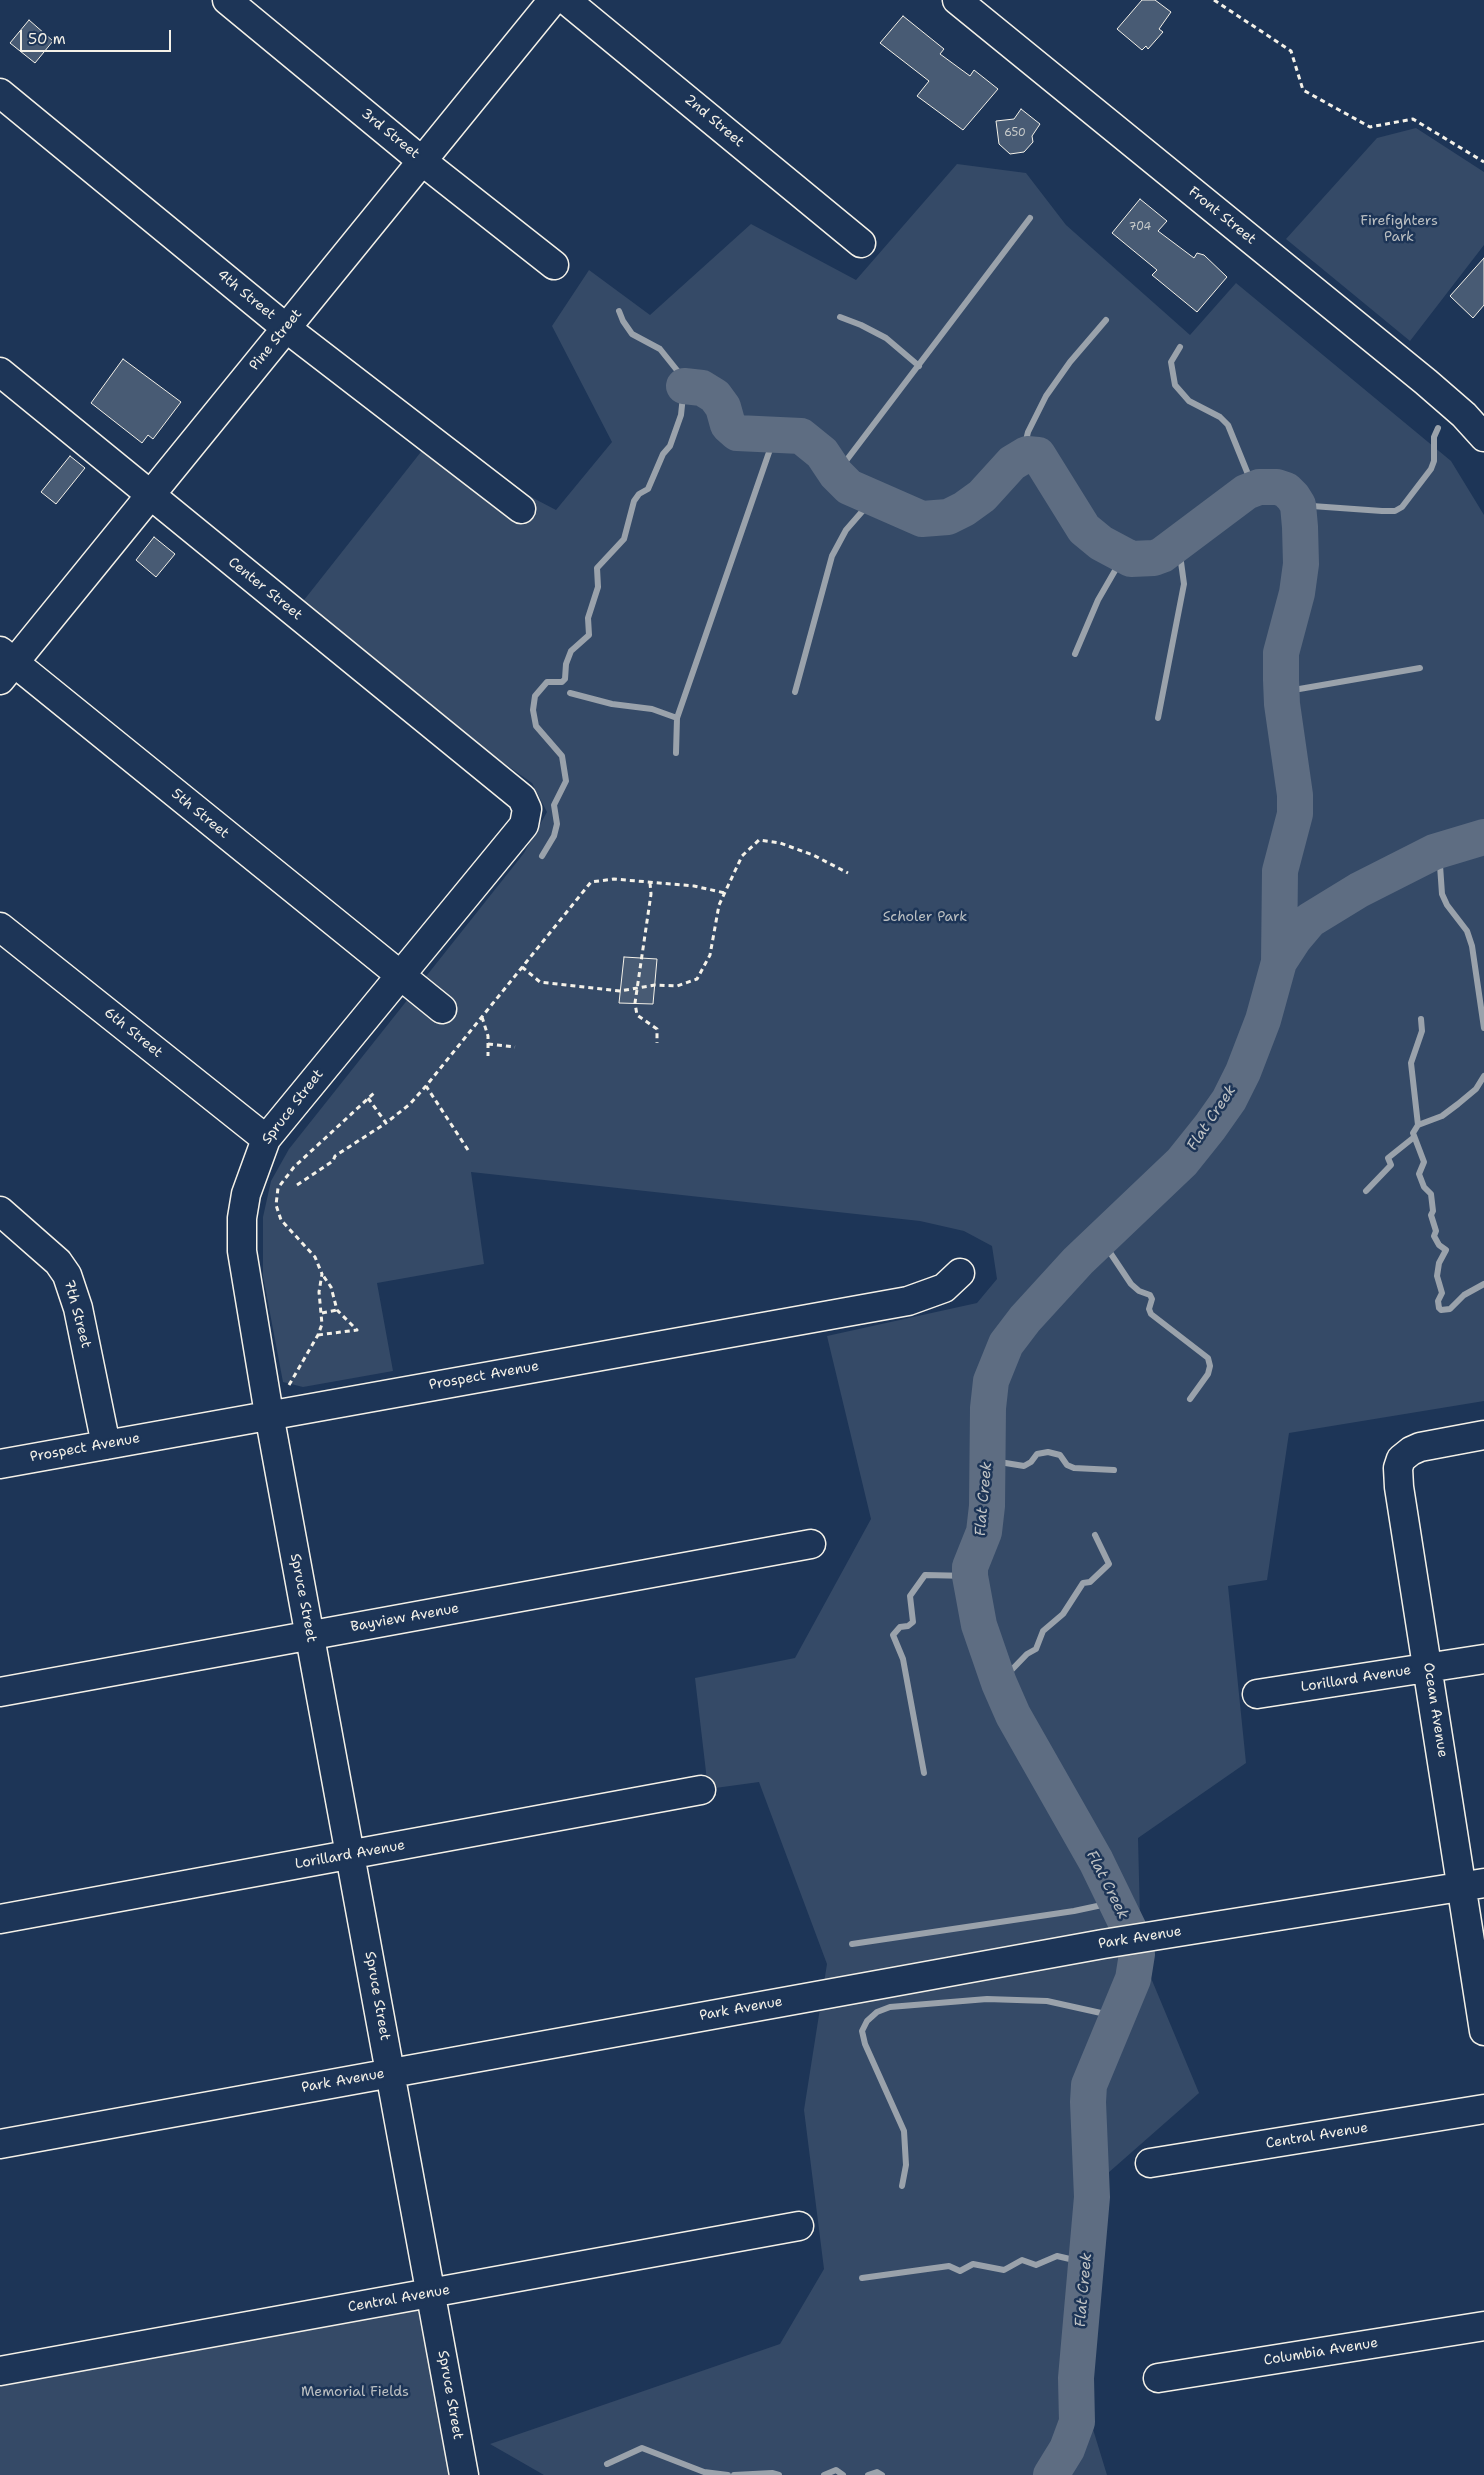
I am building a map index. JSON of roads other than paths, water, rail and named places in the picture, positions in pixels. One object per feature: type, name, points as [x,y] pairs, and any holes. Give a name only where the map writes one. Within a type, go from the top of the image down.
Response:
[{"type":"street","name":"3rd Street","points":[[227,0],[422,161],[554,265]]},
{"type":"street","name":"Pine Street","points":[[5,665],[150,495],[552,0]]},
{"type":"street","name":"2nd Street","points":[[566,0],[860,243]]},
{"type":"street","name":"Front Street","points":[[957,0],[1418,376],[1464,415],[1484,436]]},
{"type":"street","name":"4th Street","points":[[0,93],[286,328],[520,509]]},
{"type":"street","name":"Center Street","points":[[0,372],[522,798],[526,808]]},
{"type":"street","name":"5th Street","points":[[5,665],[442,1009]]},
{"type":"street","name":"Spruce Street","points":[[464,2475],[269,1414],[242,1251],[242,1218],[246,1194],[266,1139],[524,825],[526,808]]},
{"type":"street","name":"6th Street","points":[[0,927],[266,1139]]},
{"type":"street","name":"7th Street","points":[[0,1210],[58,1262],[67,1275],[78,1308],[106,1445]]},
{"type":"street","name":"Prospect Avenue","points":[[0,1464],[269,1414],[908,1301],[944,1288],[960,1272]]},
{"type":"street","name":"Ocean Avenue","points":[[1475,1436],[1411,1451],[1401,1459],[1398,1468],[1399,1487],[1428,1668],[1473,1885],[1484,2031]]},
{"type":"street","name":"Bayview Avenue","points":[[0,1692],[811,1544]]},
{"type":"street","name":"Lorillard Avenue","points":[[1257,1694],[1484,1658]]},
{"type":"street","name":"Lorillard Avenue","points":[[0,1919],[700,1790]]},
{"type":"street","name":"Park Avenue","points":[[0,2144],[1103,1944],[1473,1885]]},
{"type":"street","name":"Central Avenue","points":[[1150,2163],[1484,2109]]},
{"type":"street","name":"Central Avenue","points":[[0,2371],[799,2226]]},
{"type":"street","name":"Columbia Avenue","points":[[1158,2378],[1484,2326]]},
{"type":"waterway","points":[[836,474],[1030,218]]},
{"type":"waterway","points":[[542,856],[554,836],[557,824],[554,805],[566,781],[562,756],[536,726],[533,710],[535,696],[547,682],[562,682],[565,679],[566,664],[571,651],[589,635],[588,618],[598,587],[597,568],[624,539],[634,501],[639,494],[648,489],[663,454],[670,446],[681,415],[684,386],[680,374],[660,349],[632,334],[619,311]]},
{"type":"waterway","points":[[840,317],[886,338],[919,366]]},
{"type":"waterway","points":[[1022,457],[1028,432],[1046,396],[1070,362],[1106,320]]},
{"type":"waterway","points":[[1180,347],[1171,362],[1175,385],[1189,401],[1220,417],[1228,425],[1254,489]]},
{"type":"waterway","points":[[684,386],[702,388],[715,396],[723,407],[728,425],[737,433],[801,436],[822,453],[836,474],[849,487],[922,519],[948,517],[964,509],[982,496],[1012,463],[1027,454],[1038,455],[1084,529],[1101,543],[1131,559],[1154,558],[1162,555],[1246,492],[1259,487],[1277,487],[1286,490],[1298,505],[1301,564],[1297,593],[1281,653],[1282,704],[1295,795],[1295,814],[1280,871],[1279,962]]},
{"type":"waterway","points":[[1298,505],[1395,511],[1402,507],[1431,469],[1434,461],[1434,437],[1438,428]]},
{"type":"waterway","points":[[676,753],[677,718],[775,435]]},
{"type":"waterway","points":[[795,692],[832,556],[846,530],[873,499]]},
{"type":"waterway","points":[[1158,718],[1184,584],[1181,562],[1172,548]]},
{"type":"waterway","points":[[1075,654],[1098,600],[1124,555]]},
{"type":"waterway","points":[[1282,692],[1420,668]]},
{"type":"waterway","points":[[570,693],[612,704],[652,709],[677,718]]},
{"type":"waterway","name":"Flat Creek","points":[[1051,2475],[1067,2449],[1077,2422],[1076,2378],[1092,2197],[1089,2085],[1133,1979],[1137,1954],[1130,1931],[1096,1861],[1013,1715],[999,1683],[979,1625],[970,1567],[984,1532],[987,1506],[988,1408],[991,1381],[1006,1344],[1025,1319],[1078,1261],[1182,1162],[1229,1100],[1243,1072],[1263,1020],[1279,962],[1294,939],[1310,920],[1359,890],[1434,852],[1484,837]]},
{"type":"waterway","points":[[1439,851],[1442,894],[1447,905],[1467,931],[1472,946],[1484,1028]]},
{"type":"waterway","points":[[1418,1125],[1411,1063],[1422,1031],[1421,1019]]},
{"type":"waterway","points":[[1484,1076],[1476,1089],[1458,1104],[1442,1116],[1418,1125],[1413,1133],[1424,1162],[1419,1174],[1424,1187],[1431,1194],[1433,1211],[1431,1215],[1436,1231],[1434,1236],[1439,1245],[1446,1250],[1439,1263],[1437,1276],[1442,1293],[1438,1301],[1439,1308],[1441,1310],[1450,1309],[1464,1295],[1484,1284]]},
{"type":"waterway","points":[[1366,1191],[1391,1165],[1388,1158],[1413,1138]]},
{"type":"waterway","points":[[1101,1239],[1131,1284],[1139,1291],[1150,1295],[1152,1299],[1149,1309],[1151,1314],[1208,1358],[1210,1366],[1208,1374],[1190,1399]]},
{"type":"waterway","points":[[987,1460],[1024,1466],[1031,1462],[1037,1454],[1048,1452],[1060,1455],[1067,1465],[1074,1468],[1114,1470]]},
{"type":"waterway","points":[[999,1683],[1027,1654],[1036,1649],[1043,1631],[1063,1614],[1083,1583],[1090,1582],[1109,1564],[1095,1535]]},
{"type":"waterway","points":[[924,1773],[903,1659],[893,1635],[900,1627],[908,1626],[913,1622],[910,1596],[925,1575],[970,1576]]},
{"type":"waterway","points":[[852,1944],[1074,1911],[1116,1902]]},
{"type":"waterway","points":[[902,2186],[906,2165],[904,2131],[865,2044],[862,2031],[867,2021],[877,2012],[890,2007],[987,1999],[1047,2001],[1119,2017]]},
{"type":"waterway","points":[[862,2278],[949,2266],[960,2271],[973,2264],[1004,2270],[1022,2260],[1036,2265],[1057,2256],[1087,2263]]},
{"type":"waterway","points":[[607,2464],[642,2448],[704,2472],[728,2475]]},
{"type":"waterway","points":[[824,2475],[836,2470],[843,2475]]},
{"type":"waterway","points":[[868,2475],[877,2472],[882,2475]]},
{"type":"waterway","points":[[734,2475],[772,2473],[779,2475]]},
{"type":"park label","name":"Firefighters Park","points":[[1399,230]]},
{"type":"park label","name":"Scholer Park","points":[[925,917]]},
{"type":"park label","name":"Memorial Fields","points":[[355,2392]]}]
